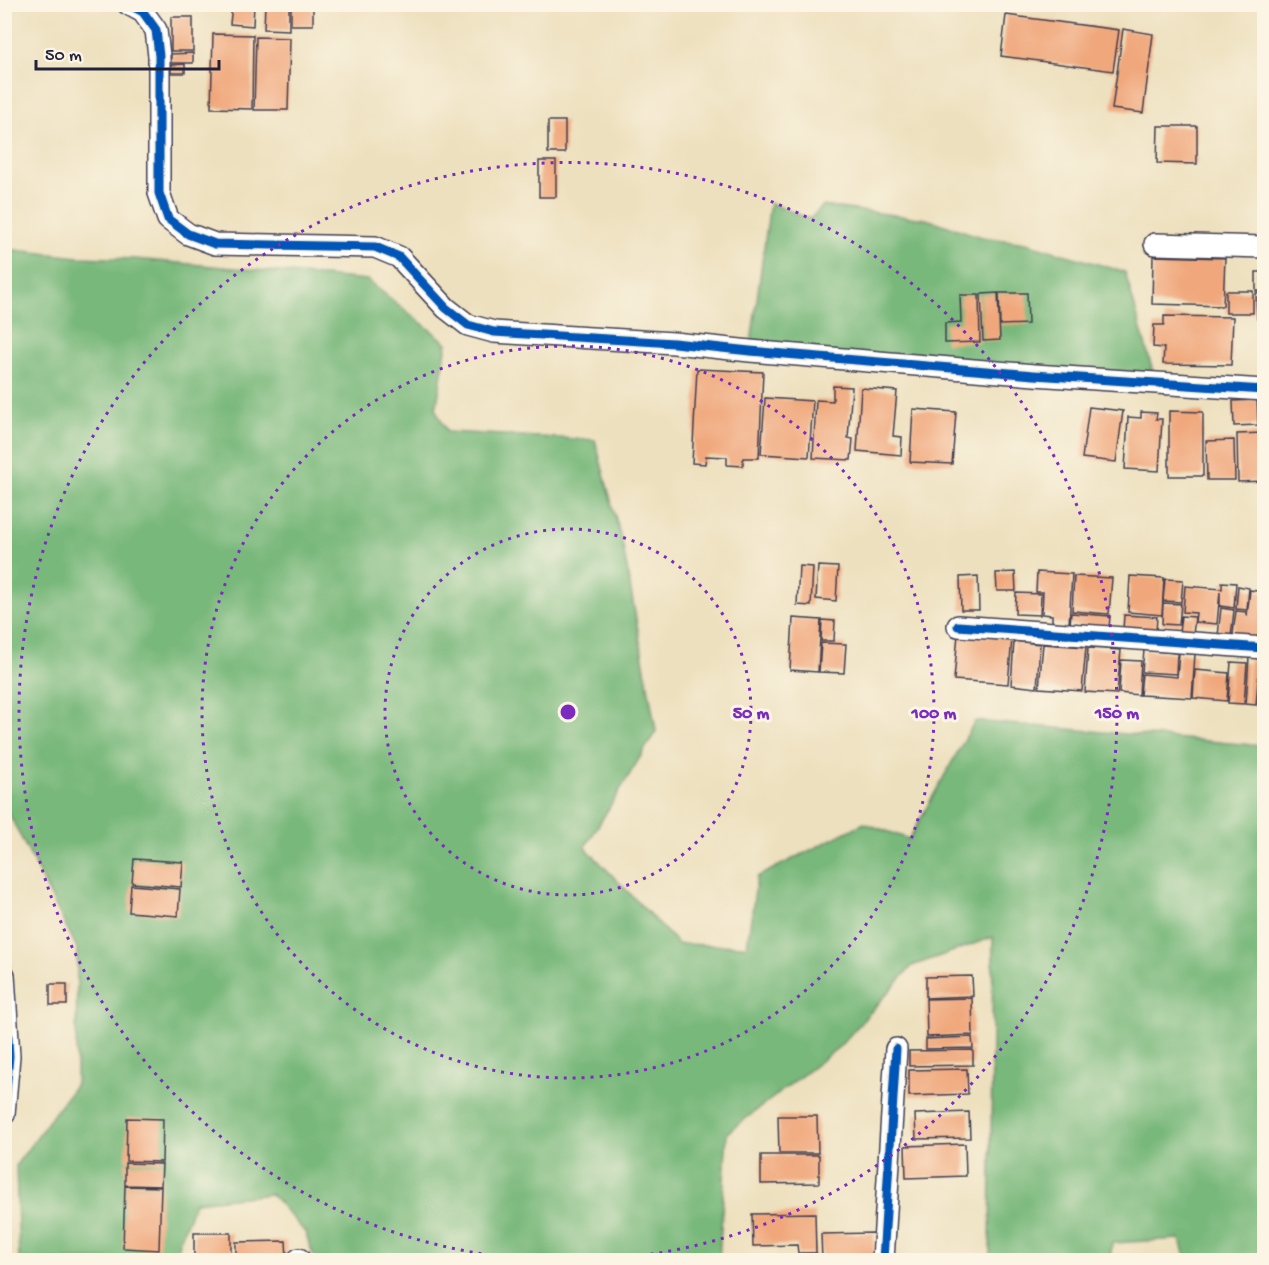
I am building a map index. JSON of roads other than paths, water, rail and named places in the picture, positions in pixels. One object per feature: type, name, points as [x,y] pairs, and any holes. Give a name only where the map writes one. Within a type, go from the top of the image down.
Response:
[{"type":"street","points":[[128,4],[143,12],[156,30],[159,56],[159,193],[168,219],[188,234],[214,244],[375,247],[399,257],[446,308],[468,324],[494,332],[674,343],[1034,375],[1264,390]]},
{"type":"street","points":[[1155,244],[1264,247]]},
{"type":"street","points":[[958,626],[1264,648]]},
{"type":"street","points":[[4,975],[9,1056],[4,1114]]},
{"type":"street","points":[[883,1260],[896,1049]]}]
